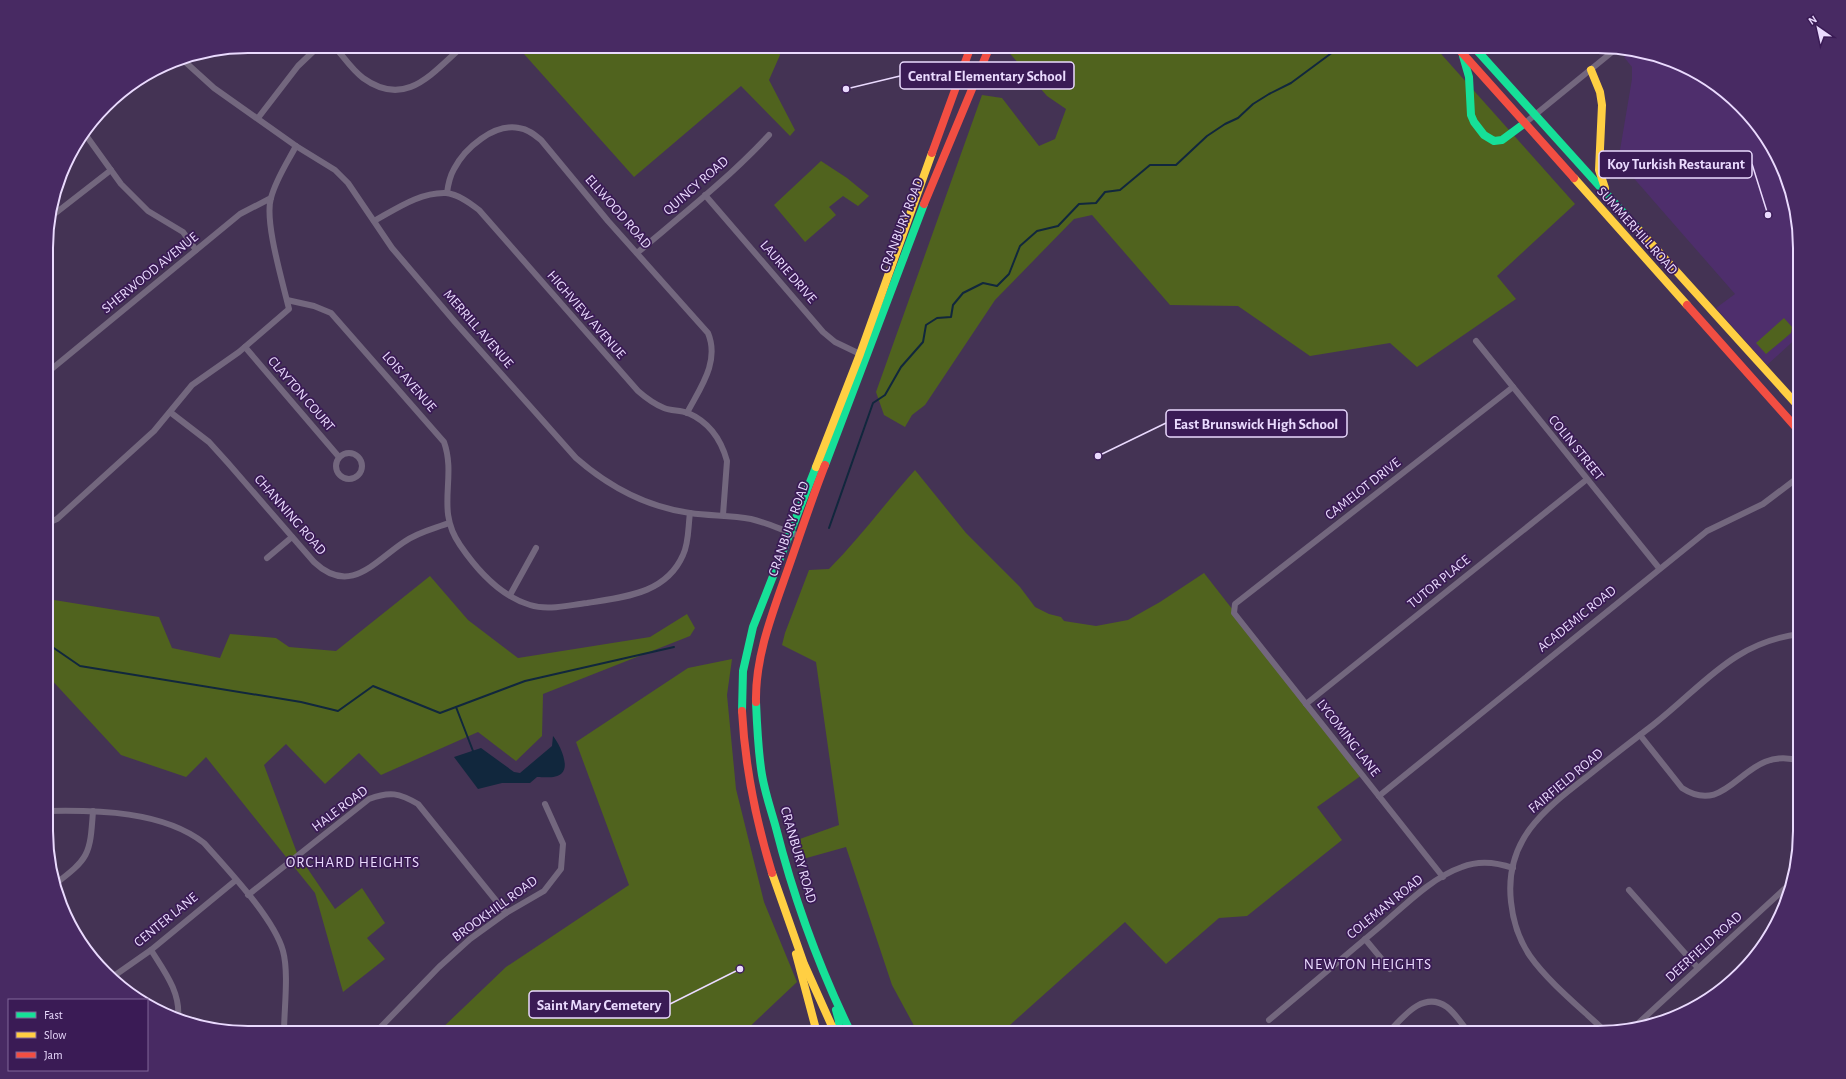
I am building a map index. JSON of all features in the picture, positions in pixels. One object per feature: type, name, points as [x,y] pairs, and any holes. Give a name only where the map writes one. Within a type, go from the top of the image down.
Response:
[{"type":"main road","name":"CRANBURY ROAD","points":[[833,1026],[818,997],[787,921],[768,860],[748,779],[742,718],[743,672],[753,627],[860,354],[968,53]]},
{"type":"main road","name":"CRANBURY ROAD","points":[[848,1026],[834,998],[809,938],[788,876],[762,775],[757,730],[756,686],[762,653],[772,615],[819,481],[939,166],[987,53]]},
{"type":"main road","points":[[1462,53],[1470,77],[1471,115],[1476,126],[1484,135],[1494,141],[1502,140],[1525,123]]},
{"type":"main road","name":"SUMMERHILL ROAD","points":[[1462,53],[1793,424]]},
{"type":"main road","name":"SUMMERHILL ROAD","points":[[1479,53],[1793,400]]},
{"type":"main road","points":[[1591,70],[1600,92],[1602,105],[1599,170],[1607,193]]},
{"type":"main road","points":[[787,921],[815,1026]]},
{"type":"main road","points":[[834,998],[838,1026]]},
{"type":"street","points":[[258,118],[298,66],[312,53]]},
{"type":"street","points":[[340,53],[362,77],[381,88],[401,91],[419,84],[455,53]]},
{"type":"street","points":[[1525,123],[1611,53]]},
{"type":"street","name":"MERRILL AVENUE","points":[[186,63],[214,88],[296,146],[335,170],[356,194],[392,248],[576,458],[605,480],[628,494],[653,505],[690,514],[723,515],[750,519],[800,536]]},
{"type":"street","name":"ELLWOOD ROAD","points":[[447,193],[453,170],[462,156],[490,134],[506,128],[520,128],[528,130],[541,140],[608,221],[704,327],[711,340],[711,364],[687,413]]},
{"type":"street","name":"QUINCY ROAD","points":[[638,253],[754,151],[769,135]]},
{"type":"street","points":[[87,137],[120,184],[148,210],[183,232],[196,250]]},
{"type":"street","points":[[53,521],[57,519],[143,442],[192,385],[244,347],[289,309],[270,223],[271,198],[278,180],[296,146]]},
{"type":"street","points":[[57,212],[111,170]]},
{"type":"street","points":[[374,221],[413,200],[427,195],[447,193]]},
{"type":"street","name":"HIGHVIEW AVENUE","points":[[447,193],[469,203],[479,210],[638,391],[650,401],[664,409],[687,413],[708,425],[725,453],[727,470],[723,515]]},
{"type":"street","name":"LAURIE DRIVE","points":[[705,195],[823,332],[834,342],[860,354]]},
{"type":"street","name":"SHERWOOD AVENUE","points":[[53,368],[240,214],[271,198]]},
{"type":"street","name":"LOIS AVENUE","points":[[287,300],[314,306],[331,313],[444,442],[450,465],[446,499],[449,523],[460,545],[484,576],[491,583],[510,595],[531,606],[555,607],[632,596],[646,591],[670,574],[683,555],[687,544],[690,514]]},
{"type":"street","name":"COLIN STREET","points":[[1476,341],[1586,480],[1659,568]]},
{"type":"street","name":"CLAYTON COURT","points":[[244,347],[339,457]]},
{"type":"street","name":"CAMELOT DRIVE","points":[[1234,613],[1236,604],[1513,387]]},
{"type":"street","name":"CHANNING ROAD","points":[[170,412],[214,447],[320,568],[336,576],[353,576],[368,570],[404,541],[416,534],[449,523]]},
{"type":"street","points":[[347,453],[356,455],[359,458],[362,466],[356,477],[348,480],[340,476],[336,469],[336,460],[339,457],[347,453]]},
{"type":"street","name":"TUTOR PLACE","points":[[1306,704],[1586,480]]},
{"type":"street","name":"ACADEMIC ROAD","points":[[1379,796],[1659,568],[1707,531],[1763,504],[1793,481]]},
{"type":"street","points":[[268,558],[292,537]]},
{"type":"street","points":[[510,595],[536,548]]},
{"type":"street","name":"LYCOMING LANE","points":[[1234,613],[1443,877]]},
{"type":"street","name":"FAIRFIELD ROAD","points":[[1600,1026],[1544,973],[1523,944],[1512,910],[1510,887],[1513,868],[1522,841],[1543,812],[1679,704],[1734,657],[1765,641],[1793,635]]},
{"type":"street","points":[[1640,735],[1682,788],[1688,792],[1703,796],[1718,794],[1725,790],[1754,766],[1769,760],[1785,758],[1793,760]]},
{"type":"street","name":"HALE ROAD","points":[[248,895],[369,799],[382,794],[402,794],[418,804],[506,913]]},
{"type":"street","name":"BROOKHILL ROAD","points":[[382,1026],[439,967],[470,940],[506,913],[544,891],[561,869],[563,844],[545,804]]},
{"type":"street","points":[[53,811],[114,812],[143,818],[173,826],[198,838],[204,843],[248,895],[269,924],[283,950],[286,964],[284,1026]]},
{"type":"street","points":[[60,881],[76,868],[84,859],[88,851],[91,838],[93,811]]},
{"type":"street","name":"COLEMAN ROAD","points":[[1269,1020],[1422,891],[1443,877],[1457,869],[1478,863],[1492,863],[1513,868]]},
{"type":"street","name":"CENTER LANE","points":[[116,975],[150,950],[236,880]]},
{"type":"street","name":"DEERFIELD ROAD","points":[[1641,1021],[1784,889]]},
{"type":"street","points":[[1629,890],[1698,968]]},
{"type":"street","points":[[1365,939],[1390,969]]},
{"type":"street","points":[[150,950],[173,985],[177,998],[178,1013]]},
{"type":"street","points":[[1395,1026],[1414,1007],[1430,1002],[1447,1007],[1463,1026]]},
{"type":"shaded area","points":[[1626,55],[1661,63],[1696,79],[1717,93],[1745,119],[1760,139],[1773,162],[1783,185],[1793,235],[1793,341],[1767,365],[1716,308],[1735,294],[1624,167],[1619,156],[1632,79],[1632,67],[1624,57]]},
{"type":"green space","points":[[779,53],[780,55],[769,80],[795,130],[790,136],[741,86],[634,177],[524,54]]},
{"type":"green space","points":[[1009,53],[1440,53],[1575,204],[1497,276],[1516,299],[1417,367],[1390,343],[1310,356],[1238,306],[1170,305],[1092,215],[1074,219],[995,300],[925,405],[912,415],[905,427],[884,415],[876,392],[982,95],[1002,98],[1039,146],[1055,139],[1066,109],[1047,96]]},
{"type":"green space","points":[[821,161],[847,178],[869,196],[858,206],[843,196],[829,207],[836,215],[805,242],[774,205]]},
{"type":"green space","points":[[1784,318],[1792,327],[1791,333],[1766,354],[1756,343]]},
{"type":"green space","points":[[915,470],[966,533],[1020,587],[1035,607],[1049,614],[1061,617],[1064,621],[1096,626],[1128,620],[1160,602],[1204,573],[1362,775],[1317,807],[1342,840],[1247,916],[1219,918],[1166,964],[1125,922],[1009,1026],[914,1026],[892,985],[846,847],[803,859],[797,840],[839,825],[816,662],[782,645],[785,633],[809,570],[829,569]]},
{"type":"green space","points":[[430,576],[468,620],[518,658],[650,637],[687,614],[695,628],[690,636],[543,694],[542,736],[516,761],[478,732],[381,775],[359,753],[325,784],[286,744],[264,765],[297,853],[335,909],[362,888],[385,923],[367,938],[385,959],[343,992],[315,893],[206,757],[186,777],[121,755],[53,681],[53,600],[159,617],[172,648],[220,658],[230,634],[276,638],[289,647],[336,651]]},
{"type":"green space","points":[[732,659],[727,695],[736,789],[764,902],[797,982],[750,1026],[444,1026],[506,967],[629,885],[576,742],[688,668]]},
{"type":"water","points":[[553,736],[563,754],[565,765],[564,769],[562,773],[557,776],[537,777],[530,783],[502,783],[478,789],[454,757],[481,748],[514,772],[520,773],[552,746]]},
{"type":"waterway","points":[[829,528],[873,403],[885,395],[901,367],[923,342],[926,325],[937,318],[951,317],[953,305],[963,293],[983,283],[997,286],[1009,274],[1020,246],[1037,231],[1058,226],[1079,204],[1096,203],[1105,192],[1120,190],[1150,165],[1176,165],[1207,136],[1225,124],[1238,118],[1253,104],[1291,83],[1332,53]]},
{"type":"waterway","points":[[53,647],[80,666],[301,702],[338,711],[373,686],[440,713],[525,681],[674,647]]},
{"type":"waterway","points":[[456,707],[473,751]]},
{"type":"traffic: fast","points":[[1479,53],[1639,230]]},
{"type":"traffic: fast","points":[[1463,56],[1469,77],[1471,115],[1474,122],[1484,135],[1494,141],[1502,140],[1525,123]]},
{"type":"traffic: fast","points":[[825,465],[924,204]]},
{"type":"traffic: fast","points":[[742,711],[743,671],[753,627],[816,467]]},
{"type":"traffic: fast","points":[[756,702],[759,748],[766,795],[799,907],[828,983],[848,1026]]},
{"type":"traffic: fast","points":[[836,1010],[839,1021],[839,1026]]},
{"type":"traffic: slow","points":[[1591,70],[1600,92],[1602,105],[1599,170],[1605,188]]},
{"type":"traffic: slow","points":[[816,467],[860,354],[932,153]]},
{"type":"traffic: slow","points":[[1574,178],[1687,305]]},
{"type":"traffic: slow","points":[[1639,230],[1793,400]]},
{"type":"traffic: slow","points":[[772,873],[804,964],[832,1026]]},
{"type":"traffic: slow","points":[[796,954],[815,1026]]},
{"type":"traffic: jam","points":[[932,153],[968,53]]},
{"type":"traffic: jam","points":[[924,204],[987,53]]},
{"type":"traffic: jam","points":[[1462,53],[1574,178]]},
{"type":"traffic: jam","points":[[1687,305],[1793,424]]},
{"type":"traffic: jam","points":[[756,702],[759,667],[766,632],[825,465]]},
{"type":"traffic: jam","points":[[742,711],[743,732],[752,793],[772,873]]},
{"type":"place","name":"Central Elementary School","points":[[846,89]]},
{"type":"place","name":"Koy Turkish Restaurant","points":[[1768,215]]},
{"type":"place","name":"East Brunswick High School","points":[[1098,456]]},
{"type":"place","name":"Saint Mary Cemetery","points":[[740,969]]},
{"type":"district","name":"ORCHARD HEIGHTS","points":[[353,862]]},
{"type":"district","name":"NEWTON HEIGHTS","points":[[1368,964]]}]
